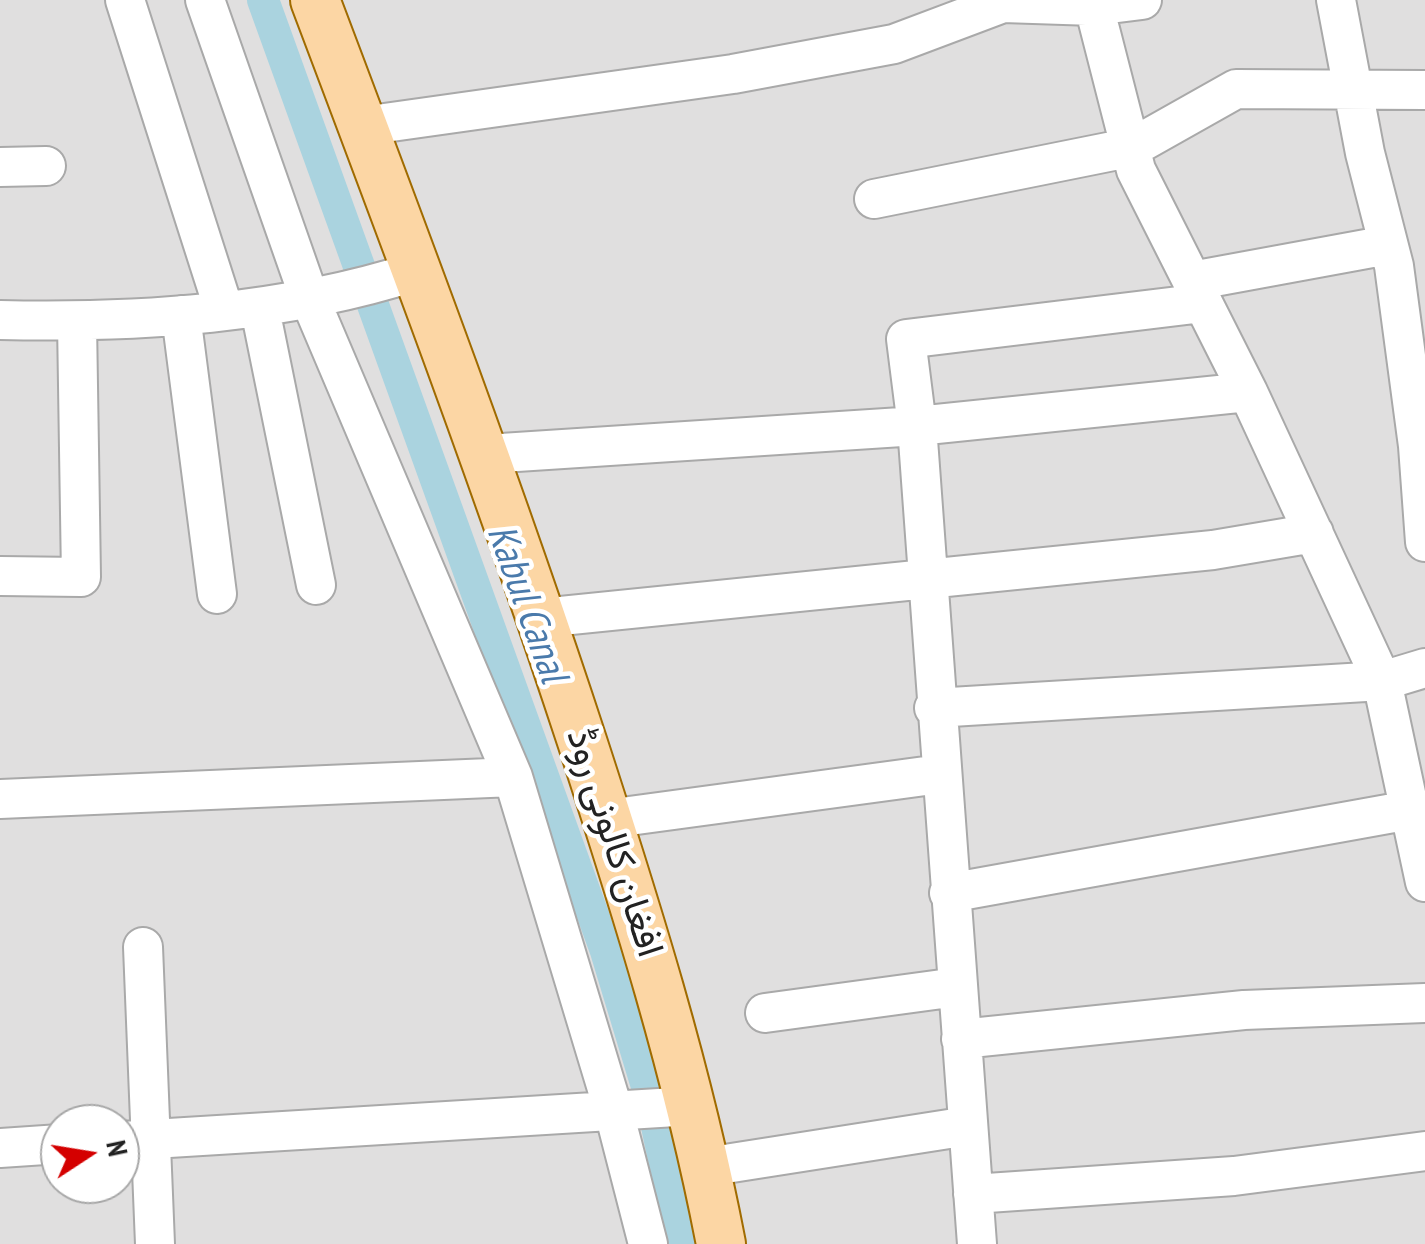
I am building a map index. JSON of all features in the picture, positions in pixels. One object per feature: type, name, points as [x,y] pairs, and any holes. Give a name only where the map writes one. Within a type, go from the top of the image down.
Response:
[{"type":"main road","name":"افغان کالونی روڈ","points":[[315,0],[363,126],[407,275],[486,454],[542,618],[646,938],[686,1106],[706,1167],[720,1244]]},
{"type":"street","points":[[125,0],[242,309],[316,585]]},
{"type":"street","points":[[204,0],[316,295],[513,778],[618,1112],[648,1244]]},
{"type":"street","points":[[363,126],[734,74],[894,44],[1003,2],[1094,6],[1142,0]]},
{"type":"street","points":[[1336,0],[1388,245],[1418,446],[1425,542]]},
{"type":"street","points":[[1094,6],[1136,170],[1248,392],[1382,681],[1425,882]]},
{"type":"street","points":[[874,199],[1133,147],[1236,89],[1352,86],[1425,90]]},
{"type":"street","points":[[0,167],[46,166]]},
{"type":"street","points":[[977,1244],[934,708],[916,426],[906,340],[1198,292],[1388,245]]},
{"type":"street","points":[[0,320],[77,322],[181,316],[242,309],[407,275]]},
{"type":"street","points":[[181,316],[217,594]]},
{"type":"street","points":[[0,576],[81,577],[77,322]]},
{"type":"street","points":[[486,454],[916,426],[1248,392]]},
{"type":"street","points":[[542,618],[1213,550],[1314,534]]},
{"type":"street","points":[[934,708],[1382,681],[1425,668]]},
{"type":"street","points":[[607,819],[940,774]]},
{"type":"street","points":[[0,799],[513,778]]},
{"type":"street","points":[[949,894],[1410,810]]},
{"type":"street","points":[[136,1104],[143,947]]},
{"type":"street","points":[[765,1014],[956,987]]},
{"type":"street","points":[[961,1039],[1244,1010],[1425,1002]]},
{"type":"street","points":[[140,1140],[686,1106]]},
{"type":"street","points":[[706,1167],[968,1126]]},
{"type":"street","points":[[0,1148],[40,1145]]},
{"type":"street","points":[[973,1194],[1234,1176],[1425,1151]]},
{"type":"street","points":[[140,1166],[155,1244]]},
{"type":"shaded area","points":[[0,0],[1425,0],[1425,1244],[0,1244]]},
{"type":"waterway","name":"Kabul Canal","points":[[263,0],[606,951],[652,1103],[682,1244]]}]
